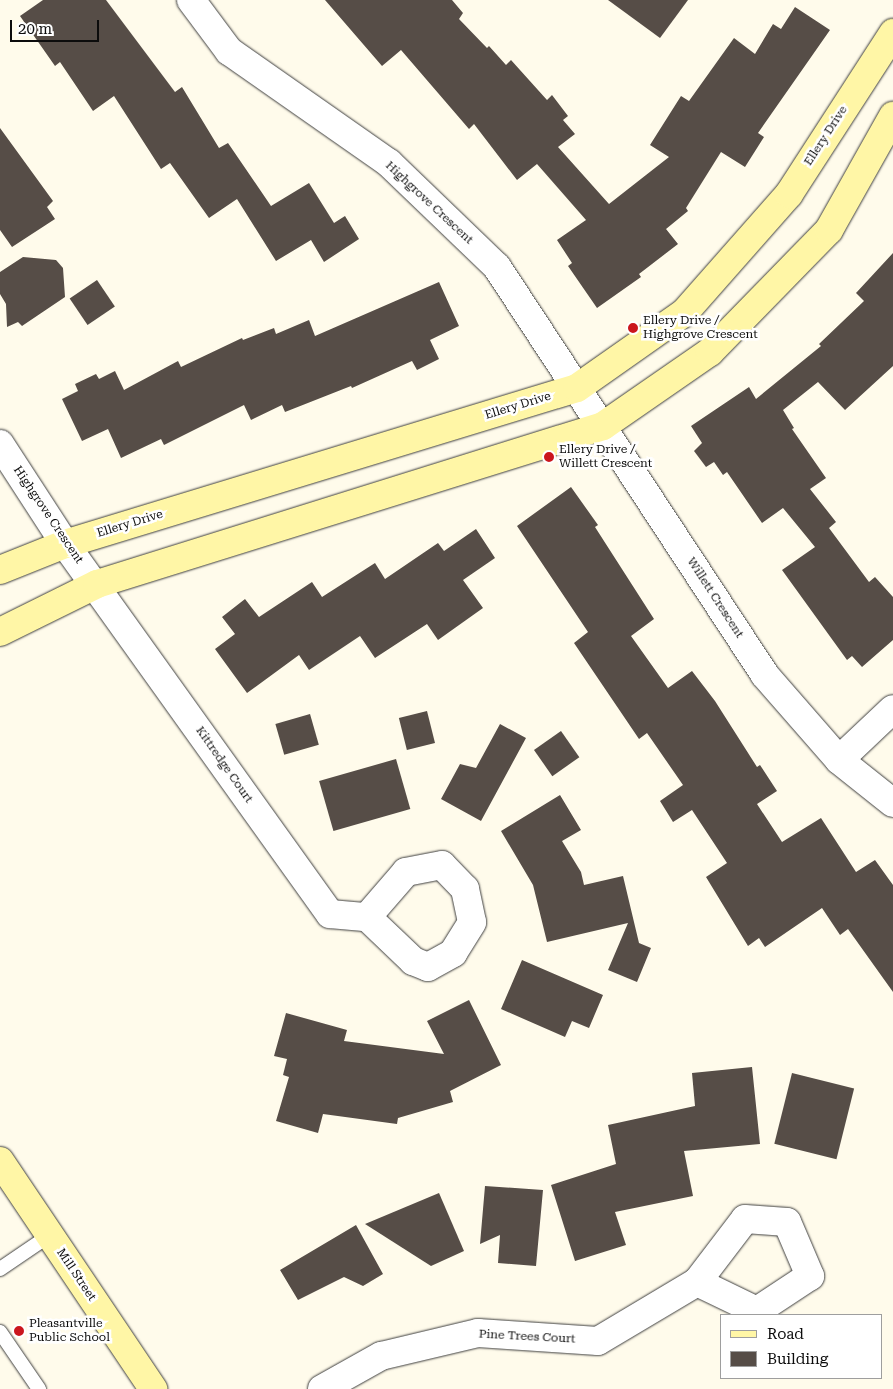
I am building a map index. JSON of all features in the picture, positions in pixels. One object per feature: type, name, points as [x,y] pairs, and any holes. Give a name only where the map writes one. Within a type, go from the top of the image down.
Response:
[{"type":"street","name":"Highgrove Crescent","points":[[191,0],[229,52],[389,163],[497,267],[603,426]]},
{"type":"street","name":"Ellery Drive","points":[[0,570],[66,544],[577,388],[685,312],[789,194],[893,33]]},
{"type":"street","points":[[0,632],[97,584],[603,426],[710,352],[829,230],[893,116]]},
{"type":"street","name":"Willett Crescent","points":[[603,426],[764,674],[839,760],[893,803]]},
{"type":"street","name":"Highgrove Crescent","points":[[0,444],[66,544],[97,584]]},
{"type":"street","name":"Kittredge Court","points":[[97,584],[330,914],[368,917]]},
{"type":"street","points":[[839,760],[893,709]]},
{"type":"street","name":"Mill Street","points":[[0,1161],[153,1389]]},
{"type":"street","name":"Pine Trees Court","points":[[322,1389],[380,1356],[478,1333],[598,1341],[698,1282]]},
{"type":"lane","points":[[0,1269],[50,1235]]},
{"type":"lane","points":[[0,1332],[39,1389]]},
{"type":"building","points":[[43,0],[106,0],[175,92],[182,87],[219,148],[228,143],[271,206],[309,183],[334,223],[345,216],[359,239],[324,262],[311,240],[276,261],[237,199],[209,218],[170,163],[161,169],[114,96],[93,111],[60,62],[55,66],[20,16]]},
{"type":"building","points":[[325,0],[452,0],[463,13],[459,19],[487,48],[489,46],[506,65],[511,60],[547,100],[552,95],[568,116],[563,120],[575,134],[558,147],[609,204],[669,157],[650,145],[681,96],[689,101],[734,38],[755,54],[773,24],[781,29],[795,7],[830,30],[758,133],[764,137],[745,167],[721,152],[686,208],[688,211],[666,229],[678,244],[639,274],[641,277],[597,308],[568,266],[572,263],[557,240],[586,220],[537,164],[517,180],[474,124],[469,129],[401,50],[382,66]]},
{"type":"building","points":[[608,0],[688,0],[660,38]]},
{"type":"building","points":[[0,128],[53,201],[47,207],[55,219],[12,247],[0,230]]},
{"type":"building","points":[[893,253],[893,366],[845,410],[818,382],[783,410],[794,428],[792,429],[826,478],[810,489],[836,522],[829,528],[869,582],[875,577],[893,597],[893,640],[862,667],[852,656],[847,660],[782,570],[815,547],[783,508],[762,523],[727,472],[723,475],[714,462],[706,467],[694,451],[702,443],[691,426],[749,387],[756,399],[821,346],[819,344],[864,301],[856,293]]},
{"type":"building","points":[[23,257],[56,260],[63,268],[65,297],[22,326],[18,322],[7,327],[6,304],[0,294],[0,272]]},
{"type":"building","points":[[97,280],[115,307],[88,325],[70,298]]},
{"type":"building","points":[[439,282],[459,326],[430,340],[439,359],[417,370],[412,361],[352,388],[351,386],[285,412],[282,405],[251,420],[244,405],[164,445],[161,439],[121,458],[108,429],[82,441],[62,399],[78,391],[75,384],[96,374],[99,379],[115,371],[124,390],[178,361],[181,367],[242,338],[243,340],[274,328],[276,334],[309,320],[315,336]]},
{"type":"building","points":[[571,487],[598,525],[595,527],[654,619],[631,636],[668,688],[692,671],[715,701],[757,767],[760,765],[777,791],[757,804],[782,842],[821,818],[856,872],[875,860],[893,885],[893,992],[848,929],[840,935],[822,908],[765,947],[759,938],[748,946],[706,877],[727,863],[692,810],[673,822],[660,801],[683,785],[647,733],[639,739],[574,643],[588,632],[517,526]]},
{"type":"building","points":[[476,529],[495,558],[463,580],[483,608],[438,640],[427,624],[375,658],[360,636],[309,670],[299,655],[247,693],[215,649],[235,634],[222,617],[245,599],[259,617],[312,582],[322,597],[375,563],[385,579],[438,543],[444,551]]},
{"type":"building","points":[[427,711],[435,743],[407,750],[399,718]]},
{"type":"building","points":[[310,714],[319,745],[284,755],[275,724]]},
{"type":"building","points":[[500,724],[526,738],[481,821],[441,799],[460,764],[476,768]]},
{"type":"building","points":[[561,731],[579,757],[552,776],[534,750]]},
{"type":"building","points":[[396,759],[410,809],[333,831],[319,781]]},
{"type":"building","points":[[560,795],[581,830],[562,841],[581,872],[584,885],[623,876],[639,943],[651,948],[637,982],[608,970],[628,923],[547,942],[533,885],[501,831]]},
{"type":"building","points":[[522,960],[603,995],[589,1028],[572,1021],[565,1037],[501,1009]]},
{"type":"building","points":[[469,1000],[501,1065],[450,1091],[453,1102],[398,1118],[397,1124],[323,1114],[318,1133],[276,1121],[289,1077],[283,1075],[287,1059],[274,1056],[286,1013],[347,1030],[344,1041],[444,1054],[427,1021]]},
{"type":"building","points":[[752,1067],[760,1144],[684,1151],[693,1196],[615,1212],[626,1245],[575,1261],[551,1185],[616,1164],[608,1125],[695,1106],[692,1073]]},
{"type":"building","points":[[792,1073],[854,1088],[836,1159],[774,1144]]},
{"type":"building","points":[[485,1186],[543,1190],[536,1266],[498,1263],[500,1235],[480,1244]]},
{"type":"building","points":[[439,1193],[464,1251],[431,1266],[365,1224]]},
{"type":"building","points":[[356,1225],[383,1274],[363,1286],[344,1277],[298,1300],[280,1270]]},
{"type":"place","name":"Ellery Drive / Highgrove Crescent","points":[[633,328]]},
{"type":"place","name":"Ellery Drive / Willett Crescent","points":[[549,457]]},
{"type":"place","name":"Pleasantville Public School","points":[[19,1331]]}]
